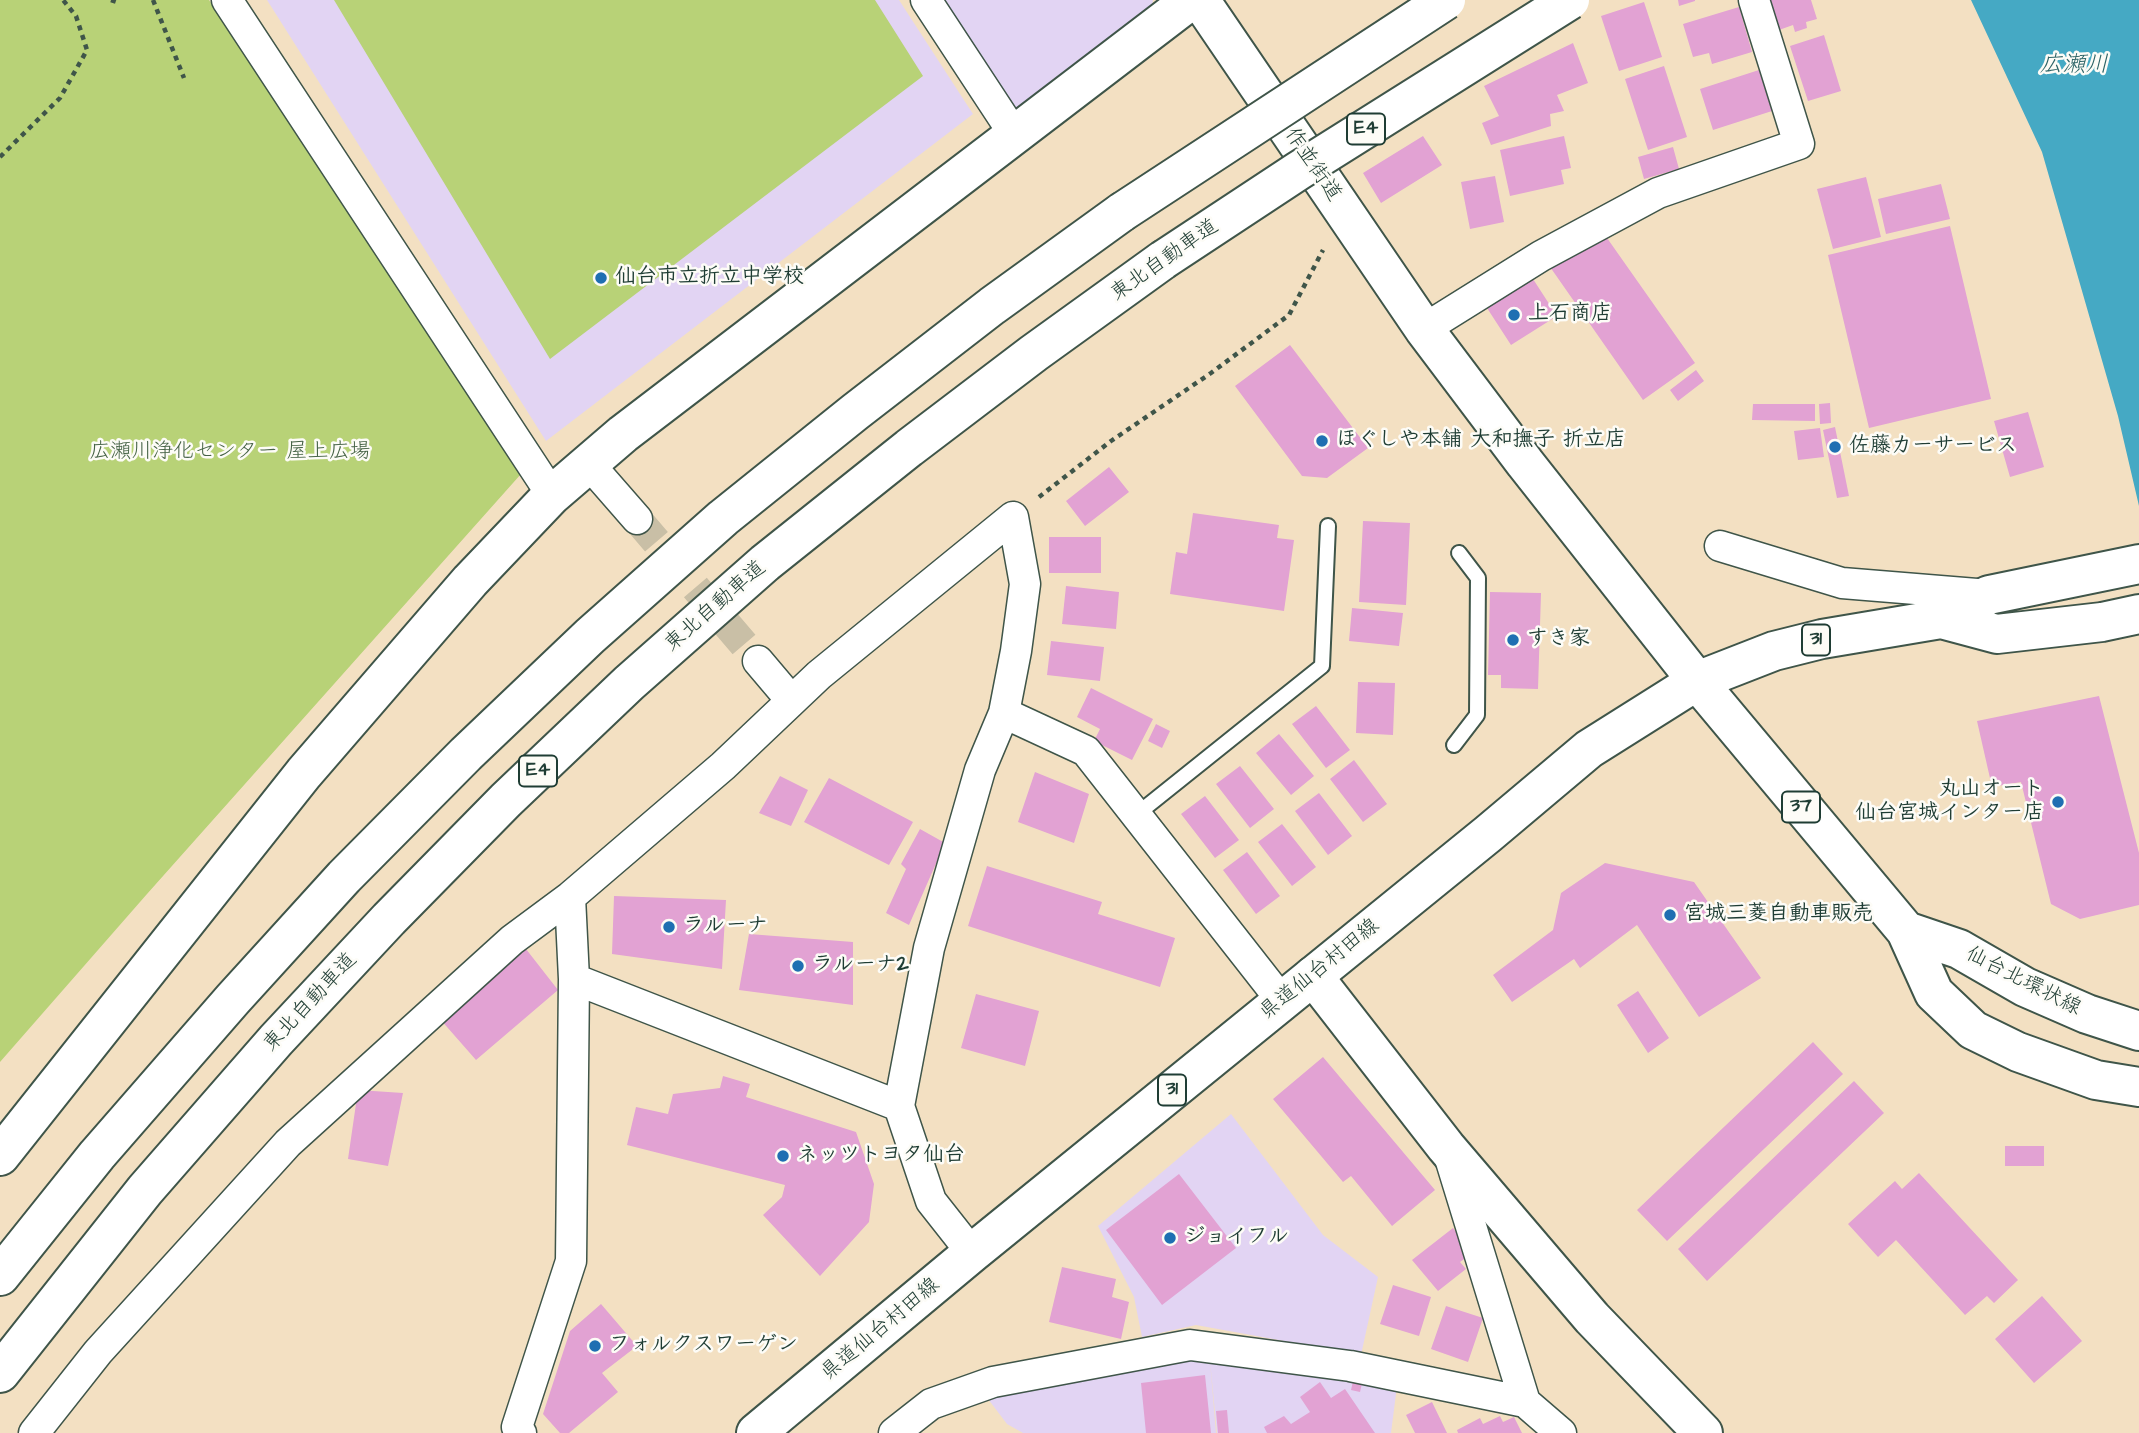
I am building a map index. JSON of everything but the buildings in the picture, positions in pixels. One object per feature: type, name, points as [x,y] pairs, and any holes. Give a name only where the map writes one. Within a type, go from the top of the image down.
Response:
[{"type":"main road","points":[[0,1156],[304,773],[470,581],[552,495],[623,435],[1191,0]]},
{"type":"main road","name":"作並街道","points":[[1200,0],[1424,329],[1525,463],[1697,681]]},
{"type":"main road","points":[[0,1276],[97,1155],[344,877],[466,754],[580,645],[723,518],[992,306],[1122,212],[1446,0]]},
{"type":"main road","name":"東北自動車道","points":[[0,1373],[145,1190],[276,1040],[389,919],[629,683],[765,563],[919,440],[1163,260],[1570,0]]},
{"type":"main road","name":"県道仙台村田線","points":[[757,1433],[972,1253],[1589,749],[1697,681],[1774,651],[1941,619],[1989,595],[2139,564]]},
{"type":"main road","name":"県道仙台村田線","points":[[1941,619],[1997,634],[2102,622],[2139,614]]},
{"type":"main road","name":"37","points":[[1697,681],[1906,931],[1934,993],[1973,1030],[2018,1052],[2096,1080],[2139,1087]]},
{"type":"main road","name":"仙台北環状線","points":[[1906,931],[1959,949],[2025,987],[2087,1014],[2139,1031]]},
{"type":"main road","points":[[1313,976],[1446,1147],[1592,1318],[1703,1433]]},
{"type":"street","points":[[227,0],[552,495]]},
{"type":"street","points":[[926,0],[1014,134]]},
{"type":"street","points":[[1424,329],[1541,256],[1658,193],[1799,144],[1754,0]]},
{"type":"street","points":[[589,464],[637,519]]},
{"type":"street","points":[[34,1433],[98,1352],[288,1143],[512,940],[570,897],[723,766],[791,699],[1013,517],[1025,584],[1016,651],[1004,713],[980,770],[929,948],[899,1106],[931,1201],[972,1253]]},
{"type":"street","points":[[1720,545],[1842,583],[1989,595]]},
{"type":"street","points":[[758,661],[791,699]]},
{"type":"street","points":[[1004,713],[1086,751],[1282,1001]]},
{"type":"street","points":[[517,1431],[571,1261],[574,979],[570,897]]},
{"type":"street","points":[[574,979],[899,1106]]},
{"type":"street","points":[[1446,1147],[1525,1402]]},
{"type":"street","points":[[894,1433],[931,1404],[993,1382],[1190,1345],[1350,1366],[1525,1402],[1561,1433]]},
{"type":"lane","points":[[1136,815],[1322,666],[1328,526]]},
{"type":"lane","points":[[1454,745],[1477,715],[1478,578],[1459,553]]},
{"type":"path","points":[[0,158],[60,98],[87,50],[76,16],[63,0]]},
{"type":"path","points":[[111,0],[118,0]]},
{"type":"path","points":[[153,0],[184,78]]},
{"type":"path","points":[[1013,517],[1111,441],[1211,373],[1289,315],[1327,240]]},
{"type":"shaded area","name":"仙台市立折立中学校","points":[[267,0],[899,0],[973,114],[546,441]]},
{"type":"shaded area","points":[[937,0],[1153,0],[1150,20],[1016,123]]},
{"type":"shaded area","points":[[1231,1114],[1323,1235],[1378,1277],[1361,1355],[1196,1325],[1142,1337],[1134,1297],[1098,1226]]},
{"type":"shaded area","points":[[1208,1357],[1397,1386],[1391,1433],[1217,1433],[1210,1361],[1216,1433],[1023,1433],[1007,1424],[985,1395]]},
{"type":"green space","name":"広瀬川浄化センター 屋上広場","points":[[0,0],[209,0],[521,474],[0,1062]]},
{"type":"green space","name":"仙台市立折立中学校","points":[[334,0],[875,0],[923,76],[550,359]]},
{"type":"water","name":"広瀬川","points":[[1971,0],[2139,0],[2139,506],[2118,416],[2042,152]]},
{"type":"tunnel","points":[[637,519],[758,661]]},
{"type":"place","name":"仙台市立折立中学校","points":[[601,278]]},
{"type":"place","name":"上石商店","points":[[1514,315]]},
{"type":"place","name":"ほぐしや本舗 大和撫子 折立店","points":[[1322,441]]},
{"type":"place","name":"佐藤カーサービス","points":[[1835,447]]},
{"type":"place","name":"すき家","points":[[1513,640]]},
{"type":"place","name":"丸山オート 仙台宮城インター店","points":[[2058,802]]},
{"type":"place","name":"宮城三菱自動車販売","points":[[1670,915]]},
{"type":"place","name":"ラルーナ","points":[[669,927]]},
{"type":"place","name":"ラルーナ2","points":[[798,966]]},
{"type":"place","name":"ネッツトヨタ仙台","points":[[783,1156]]},
{"type":"place","name":"ジョイフル","points":[[1170,1238]]},
{"type":"place","name":"フォルクスワーゲン","points":[[595,1346]]}]
